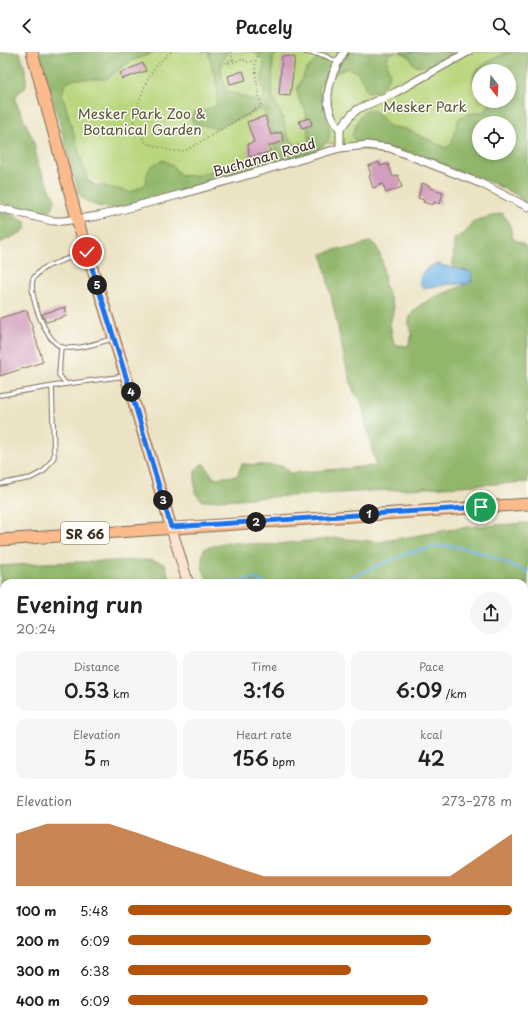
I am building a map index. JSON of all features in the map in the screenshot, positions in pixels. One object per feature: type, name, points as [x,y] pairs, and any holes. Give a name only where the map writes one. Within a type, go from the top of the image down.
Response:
[{"type":"main road","points":[[32,52],[77,219],[126,376],[186,578]]},
{"type":"main road","name":"SR 66","points":[[0,540],[171,527],[528,504]]},
{"type":"street","points":[[340,129],[334,123],[327,99],[328,86],[344,52]]},
{"type":"street","points":[[340,148],[340,129],[358,109],[396,92],[468,52]]},
{"type":"street","name":"Buchanan Road","points":[[0,208],[52,221],[77,219],[119,211],[340,148],[367,145],[390,148],[488,186],[528,207]]},
{"type":"lane","points":[[305,52],[323,55],[338,62]]},
{"type":"lane","points":[[87,252],[42,269],[33,279],[33,288],[40,317],[53,341],[61,346],[78,347],[114,338]]},
{"type":"lane","points":[[61,346],[59,375],[66,384]]},
{"type":"lane","points":[[0,395],[126,376]]},
{"type":"lane","points":[[0,484],[31,478],[44,471],[54,458],[52,387]]},
{"type":"path","points":[[171,52],[162,58],[143,87],[133,124],[146,143],[172,151],[185,151],[261,106],[256,61],[256,56],[259,52]]},
{"type":"path","points":[[231,52],[233,60],[226,62],[227,64],[243,59],[246,62],[256,61]]},
{"type":"green space","points":[[0,52],[20,52],[26,73],[26,87],[17,94],[15,100],[33,139],[39,167],[55,199],[51,210],[37,213],[0,202]]},
{"type":"green space","points":[[40,52],[155,52],[129,62],[106,79],[74,79],[65,84],[62,94],[87,179],[96,185],[131,192],[146,184],[148,172],[152,166],[163,160],[173,166],[180,175],[194,176],[276,152],[271,128],[263,109],[215,128],[193,123],[191,118],[194,113],[215,107],[217,99],[216,79],[208,52],[228,52],[222,61],[221,66],[227,91],[259,102],[265,95],[261,83],[264,62],[254,52],[279,52],[273,58],[272,96],[282,116],[288,137],[296,145],[307,142],[309,138],[305,109],[299,100],[297,90],[306,70],[318,58],[323,59],[331,67],[341,63],[347,54],[346,52],[396,52],[388,54],[387,64],[390,74],[385,84],[378,91],[367,92],[358,73],[348,68],[326,77],[319,85],[329,126],[329,138],[325,145],[313,153],[117,208],[106,208],[91,204],[79,194]]},
{"type":"green space","points":[[115,52],[528,52],[528,200],[460,168],[323,142],[123,198],[83,171],[57,82]]},
{"type":"green space","points":[[400,52],[453,52],[440,63],[426,66],[414,65],[409,56]]},
{"type":"green space","points":[[510,52],[528,52],[528,204],[515,194],[496,184],[429,161],[415,153],[355,141],[352,136],[360,115],[368,109],[382,117],[388,126],[406,129],[446,148],[451,145],[459,118],[469,114],[486,111],[488,108],[516,108],[516,64],[486,64],[492,59]]},
{"type":"green space","points":[[0,211],[15,216],[26,223],[26,228],[22,232],[0,243]]},
{"type":"green space","points":[[502,213],[509,222],[513,239],[523,244],[528,250],[528,482],[202,501],[195,493],[195,470],[203,463],[214,478],[237,476],[242,464],[283,466],[291,473],[376,466],[361,401],[354,392],[346,365],[322,254],[338,249],[355,248],[370,242],[376,245],[382,260],[385,285],[394,308],[390,324],[393,340],[397,345],[408,346],[412,335],[409,324],[411,315],[418,307],[439,295],[472,281],[465,270],[457,269],[453,266],[454,239],[464,234],[474,221]]},
{"type":"green space","points":[[528,523],[528,579],[207,579],[202,566],[204,549],[226,542],[268,545],[337,538],[379,542],[466,527]]},
{"type":"green space","points":[[152,560],[165,564],[170,579],[0,579],[0,566],[44,563]]},
{"type":"water","points":[[436,264],[471,272],[472,281],[467,284],[450,284],[423,288],[420,280],[422,273],[428,267]]},
{"type":"building","points":[[282,56],[295,57],[290,96],[279,95]]},
{"type":"building","points":[[143,63],[146,71],[122,79],[120,73]]},
{"type":"building","points":[[243,71],[246,80],[230,84],[228,76]]},
{"type":"building","points":[[265,116],[271,135],[281,132],[284,141],[269,146],[270,152],[249,157],[248,144],[254,142],[247,122]]},
{"type":"building","points":[[310,118],[312,125],[302,128],[299,121]]},
{"type":"building","points":[[379,162],[380,166],[388,164],[393,177],[398,175],[402,187],[386,193],[383,184],[373,188],[369,176],[371,175],[368,166]]},
{"type":"building","points":[[422,183],[430,186],[430,188],[443,192],[440,204],[434,202],[433,205],[423,202],[424,200],[418,198]]},
{"type":"building","points":[[65,307],[67,316],[46,322],[42,314]]},
{"type":"building","points":[[27,310],[43,362],[0,376],[0,318]]},
{"type":"waterway","points":[[347,579],[409,553],[437,546],[470,549],[528,572]]},
{"type":"route","points":[[87,252],[171,527],[481,507]]},
{"type":"park label","name":"Mesker Park","points":[[425,106]]},
{"type":"park label","name":"Mesker Park Zoo & Botanical Garden","points":[[142,122]]}]
